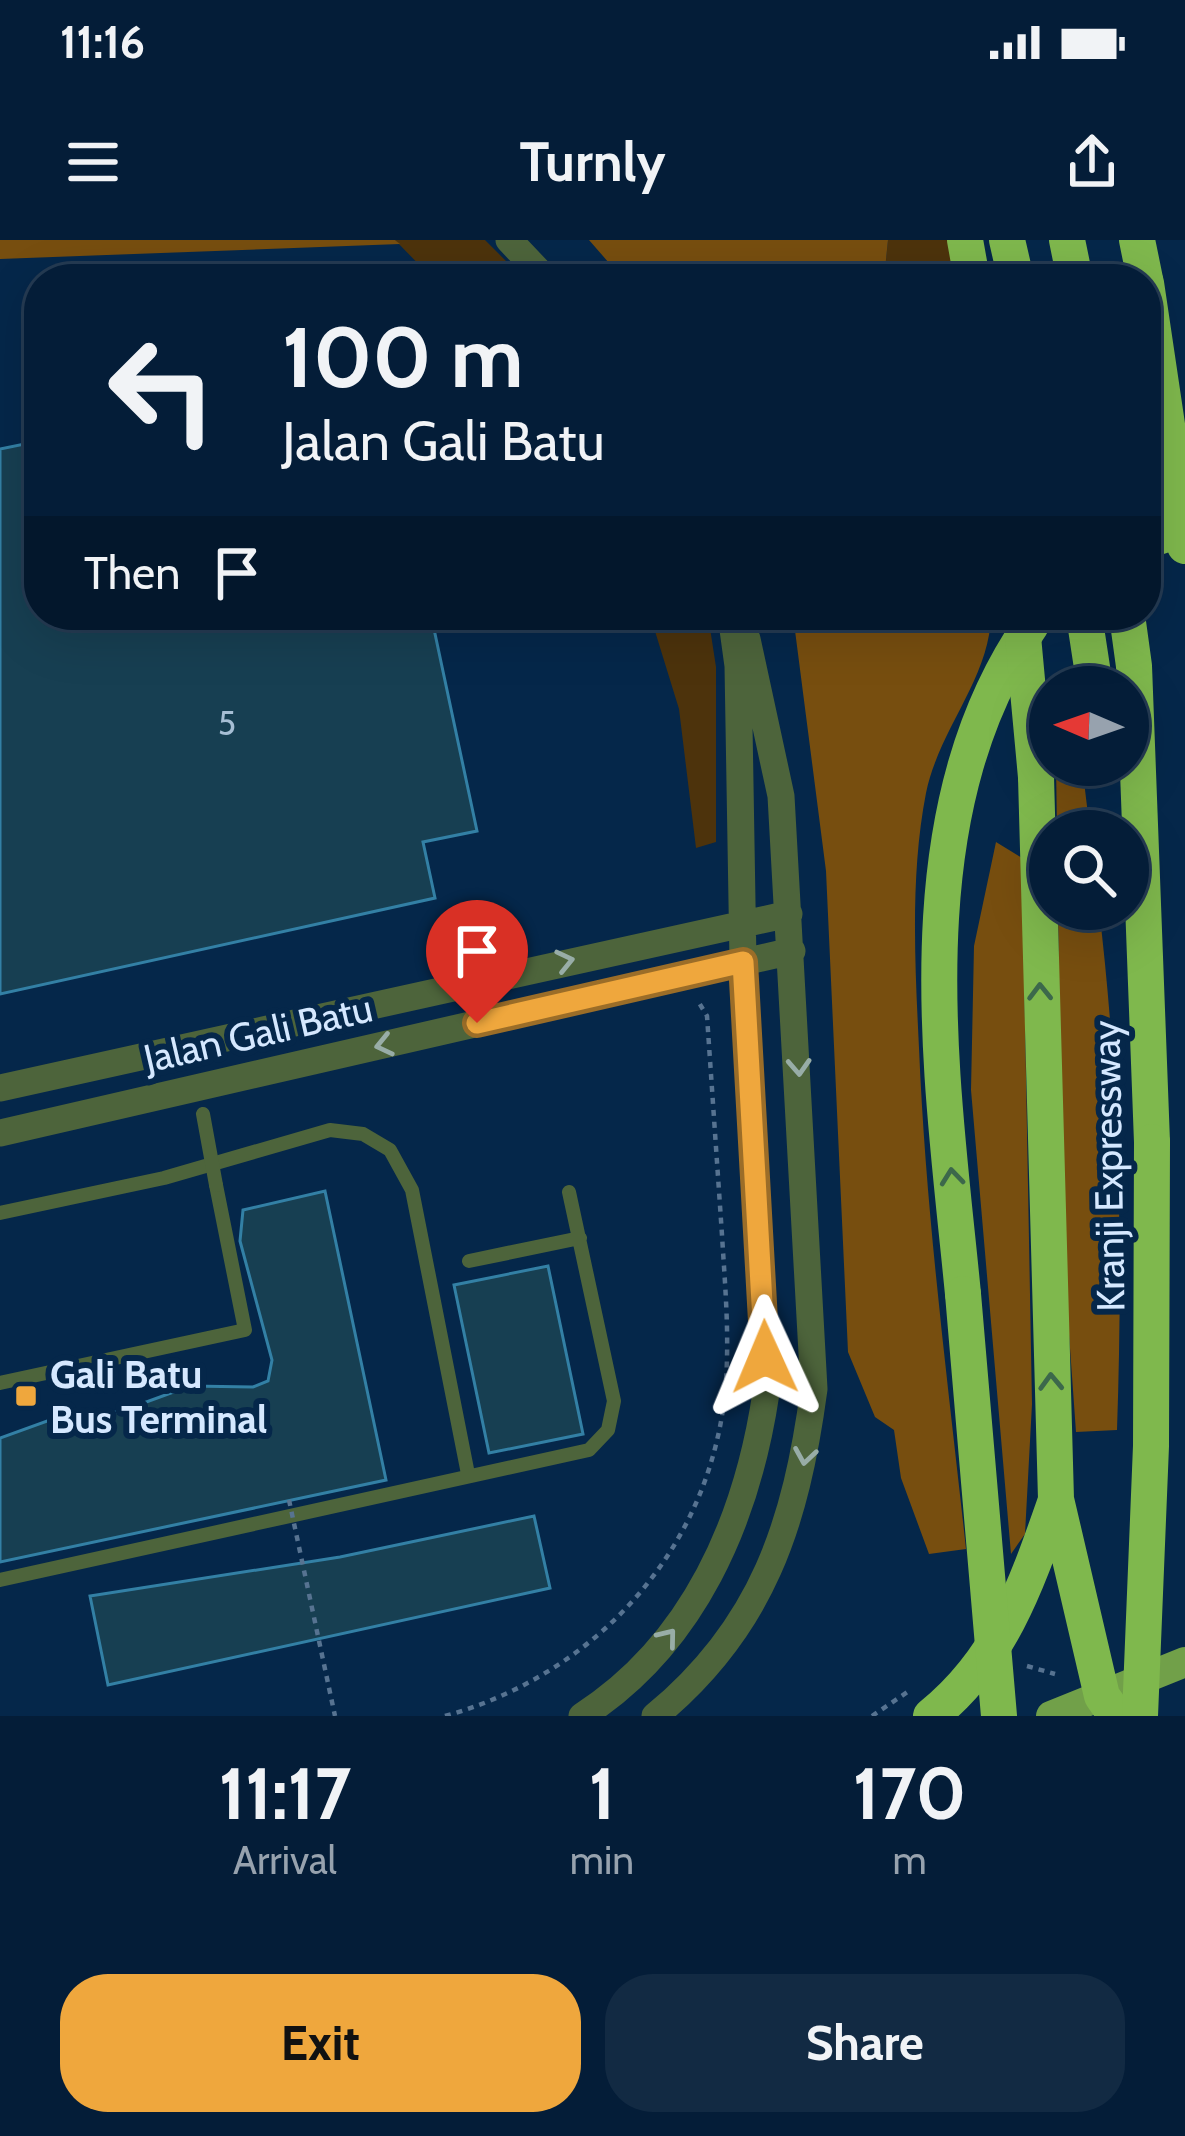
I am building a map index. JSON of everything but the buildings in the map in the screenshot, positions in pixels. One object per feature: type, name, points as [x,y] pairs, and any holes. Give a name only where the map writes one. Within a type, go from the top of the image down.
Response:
[{"type":"highway","points":[[1161,388],[1185,546]]},
{"type":"highway","points":[[1022,630],[1036,777],[1056,1499],[1109,1706]]},
{"type":"highway","points":[[999,1716],[944,1091],[946,872],[974,740],[995,686],[1029,630]]},
{"type":"highway","points":[[1086,630],[1092,666]]},
{"type":"highway","name":"Kranji Expressway","points":[[1129,630],[1137,810]]},
{"type":"highway","name":"Kranji Expressway","points":[[1140,1716],[1151,1446],[1152,1142],[1142,930]]},
{"type":"highway","points":[[922,1702],[976,1674],[1000,1640],[1021,1600],[1056,1499]]},
{"type":"main road","points":[[1051,1716],[1109,1706],[1185,1662]]},
{"type":"street","points":[[509,240],[532,264]]},
{"type":"street","points":[[582,1716],[650,1659],[691,1608],[716,1564],[756,1456],[766,1393],[743,962],[736,630]]},
{"type":"street","points":[[655,1716],[686,1690],[730,1636],[786,1535],[804,1468],[814,1389],[814,1324],[781,796],[755,660],[742,630]]},
{"type":"street","name":"Jalan Gali Batu","points":[[0,1088],[789,914]]},
{"type":"street","name":"Jalan Gali Batu","points":[[0,1133],[200,1100],[792,951]]},
{"type":"lane","points":[[0,1383],[245,1330],[200,1100]]},
{"type":"lane","points":[[0,1213],[164,1178],[331,1130],[363,1133],[391,1150],[412,1190],[468,1474]]},
{"type":"lane","points":[[0,1580],[589,1450],[608,1430],[614,1401],[569,1192]]},
{"type":"lane","points":[[469,1261],[580,1238]]},
{"type":"path","points":[[445,1716],[506,1696],[591,1644],[658,1570],[685,1527],[711,1459],[728,1369],[726,1294],[706,1016],[698,1007],[696,973]]},
{"type":"path","points":[[289,1501],[335,1716]]},
{"type":"path","points":[[1011,1659],[1055,1674]]},
{"type":"path","points":[[872,1716],[922,1702]]},
{"type":"shaded area","points":[[0,240],[395,240],[400,244],[0,259]]},
{"type":"shaded area","points":[[395,240],[485,240],[509,264],[418,264]]},
{"type":"shaded area","points":[[589,240],[888,240],[886,264],[610,264]]},
{"type":"shaded area","points":[[888,240],[949,240],[954,264],[886,264]]},
{"type":"shaded area","points":[[655,630],[710,630],[716,667],[716,842],[696,848],[679,709]]},
{"type":"shaded area","points":[[795,630],[989,630],[982,660],[932,770],[921,824],[916,888],[922,1111],[966,1549],[929,1554],[901,1478],[894,1430],[875,1417],[848,1352],[826,871]]},
{"type":"shaded area","points":[[1056,786],[1085,786],[1087,810],[1057,810]]},
{"type":"shaded area","points":[[996,842],[1022,858],[1032,1404],[1025,1534],[1011,1554],[971,1090],[974,946]]},
{"type":"shaded area","points":[[1058,930],[1101,930],[1118,1170],[1117,1430],[1076,1432],[1063,1250]]},
{"type":"place","name":"Gali Batu Bus Terminal","points":[[26,1396]]},
{"type":"route","points":[[477,1023],[743,962],[765,1357]]}]
